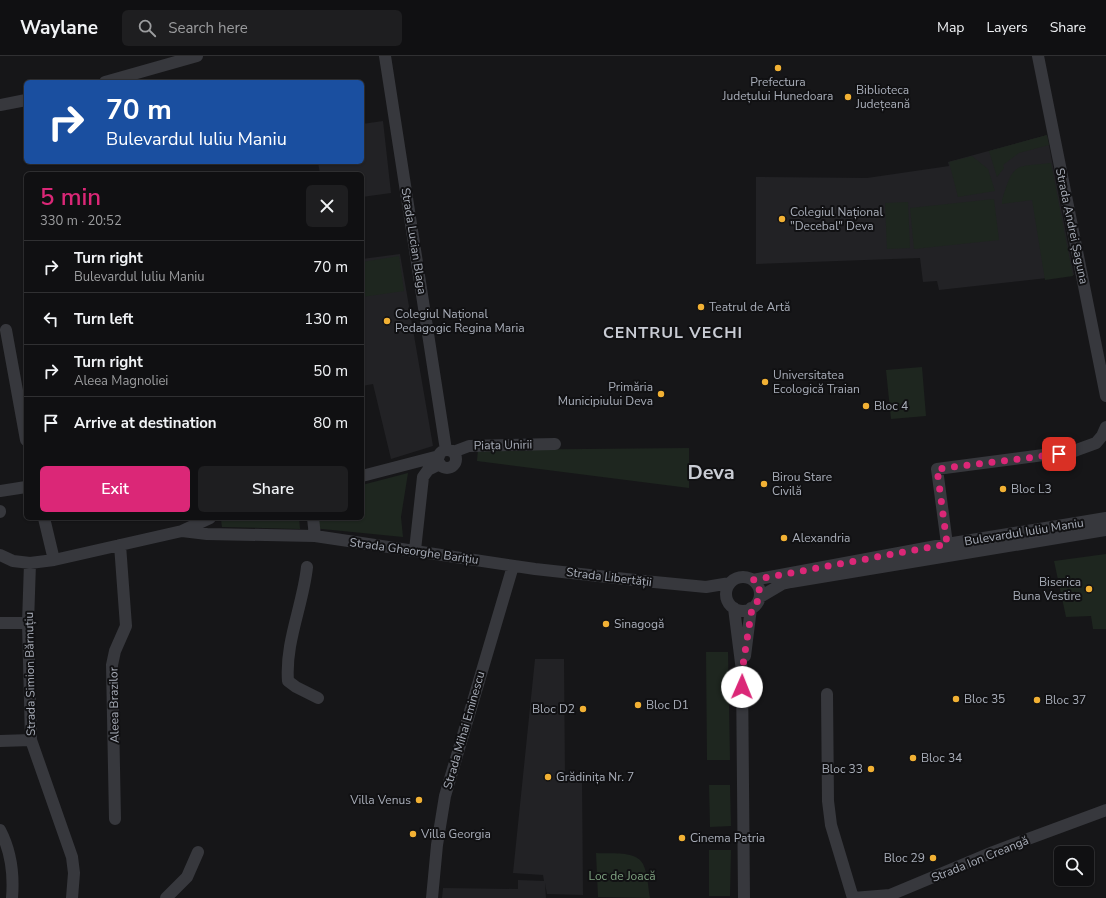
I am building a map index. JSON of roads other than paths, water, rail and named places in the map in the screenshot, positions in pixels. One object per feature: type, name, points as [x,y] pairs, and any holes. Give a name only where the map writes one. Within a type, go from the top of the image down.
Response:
[{"type":"street","points":[[112,80],[197,56]]},
{"type":"street","name":"Strada Lucian Blaga","points":[[385,56],[444,456]]},
{"type":"street","name":"Strada Andrei Șaguna","points":[[1038,56],[1106,396]]},
{"type":"street","points":[[0,105],[24,100]]},
{"type":"street","points":[[6,330],[24,429]]},
{"type":"street","points":[[947,544],[937,469],[1074,451],[1096,443],[1106,428]]},
{"type":"street","name":"Piața Unirii","points":[[444,456],[469,446],[555,444]]},
{"type":"street","points":[[364,476],[444,456]]},
{"type":"street","points":[[415,550],[423,477],[428,470],[444,456]]},
{"type":"street","points":[[0,491],[24,487]]},
{"type":"street","name":"Bulevardul Iuliu Maniu","points":[[753,580],[947,544],[1106,518]]},
{"type":"street","points":[[44,520],[54,560]]},
{"type":"street","name":"Strada Gheorghe Barițiu","points":[[0,555],[13,561],[30,563],[54,560],[182,531],[206,520]]},
{"type":"street","points":[[313,520],[315,536]]},
{"type":"street","name":"Bulevardul Iuliu Maniu","points":[[760,598],[782,584],[791,582],[1106,530]]},
{"type":"street","name":"Strada Gheorghe Barițiu","points":[[182,531],[207,534],[315,536],[513,566]]},
{"type":"street","name":"Aleea Brazilor","points":[[115,819],[115,755],[112,665],[115,651],[126,626],[120,545]]},
{"type":"street","name":"Strada Simion Bărnuțiu","points":[[30,563],[28,623],[31,740],[72,857],[74,873],[72,898]]},
{"type":"street","name":"Strada Libertății","points":[[513,566],[706,587],[730,583]]},
{"type":"street","name":"Strada Mihai Eminescu","points":[[432,898],[437,845],[445,796],[513,566]]},
{"type":"street","points":[[307,567],[305,584],[290,647],[288,681],[296,687],[318,698]]},
{"type":"street","points":[[742,671],[752,608],[760,598],[759,588],[753,580],[743,577],[730,583],[727,597],[734,608],[742,671],[744,898]]},
{"type":"street","name":"Strada Libertății","points":[[706,587],[727,597]]},
{"type":"street","points":[[734,608],[743,610],[752,608]]},
{"type":"street","points":[[0,623],[28,623]]},
{"type":"street","points":[[827,694],[828,801],[832,826],[853,898]]},
{"type":"street","points":[[0,741],[31,740]]},
{"type":"street","name":"Strada Ion Creangă","points":[[853,898],[888,897],[994,852],[1106,810]]},
{"type":"street","points":[[0,830],[9,851],[13,884],[12,898]]},
{"type":"street","points":[[166,898],[187,877],[198,852]]},
{"type":"place","name":"Prefectura Județului Hunedoara","points":[[778,68]]},
{"type":"place","name":"Biblioteca Județeană","points":[[848,97]]},
{"type":"place","name":"Colegiul Național \"Decebal\" Deva","points":[[782,219]]},
{"type":"place","name":"Teatrul de Artă","points":[[701,307]]},
{"type":"place","name":"Colegiul Național Pedagogic Regina Maria","points":[[387,321]]},
{"type":"place","name":"Universitatea Ecologică Traian","points":[[765,382]]},
{"type":"place","name":"Primăria Municipiului Deva","points":[[661,394]]},
{"type":"place","name":"Bloc 4","points":[[866,406]]},
{"type":"place","name":"Birou Stare Civilă","points":[[764,484]]},
{"type":"place","name":"Bloc L3","points":[[1003,489]]},
{"type":"place","name":"Alexandria","points":[[784,538]]},
{"type":"place","name":"Biserica Buna Vestire","points":[[1089,589]]},
{"type":"place","name":"Sinagogă","points":[[606,624]]},
{"type":"place","name":"Bloc 35","points":[[956,699]]},
{"type":"place","name":"Bloc 37","points":[[1037,700]]},
{"type":"place","name":"Bloc D1","points":[[638,705]]},
{"type":"place","name":"Bloc D2","points":[[583,709]]},
{"type":"place","name":"Bloc 34","points":[[913,758]]},
{"type":"place","name":"Bloc 33","points":[[871,769]]},
{"type":"place","name":"Grădinița Nr. 7","points":[[548,777]]},
{"type":"place","name":"Villa Venus","points":[[419,800]]},
{"type":"place","name":"Villa Georgia","points":[[413,834]]},
{"type":"place","name":"Cinema Patria","points":[[682,838]]},
{"type":"place","name":"Bloc 29","points":[[933,858]]},
{"type":"district","name":"CENTRUL VECHI","points":[[673,333]]},
{"type":"district","name":"Deva","points":[[711,472]]},
{"type":"park label","name":"Loc de Joacă","points":[[622,876]]}]
